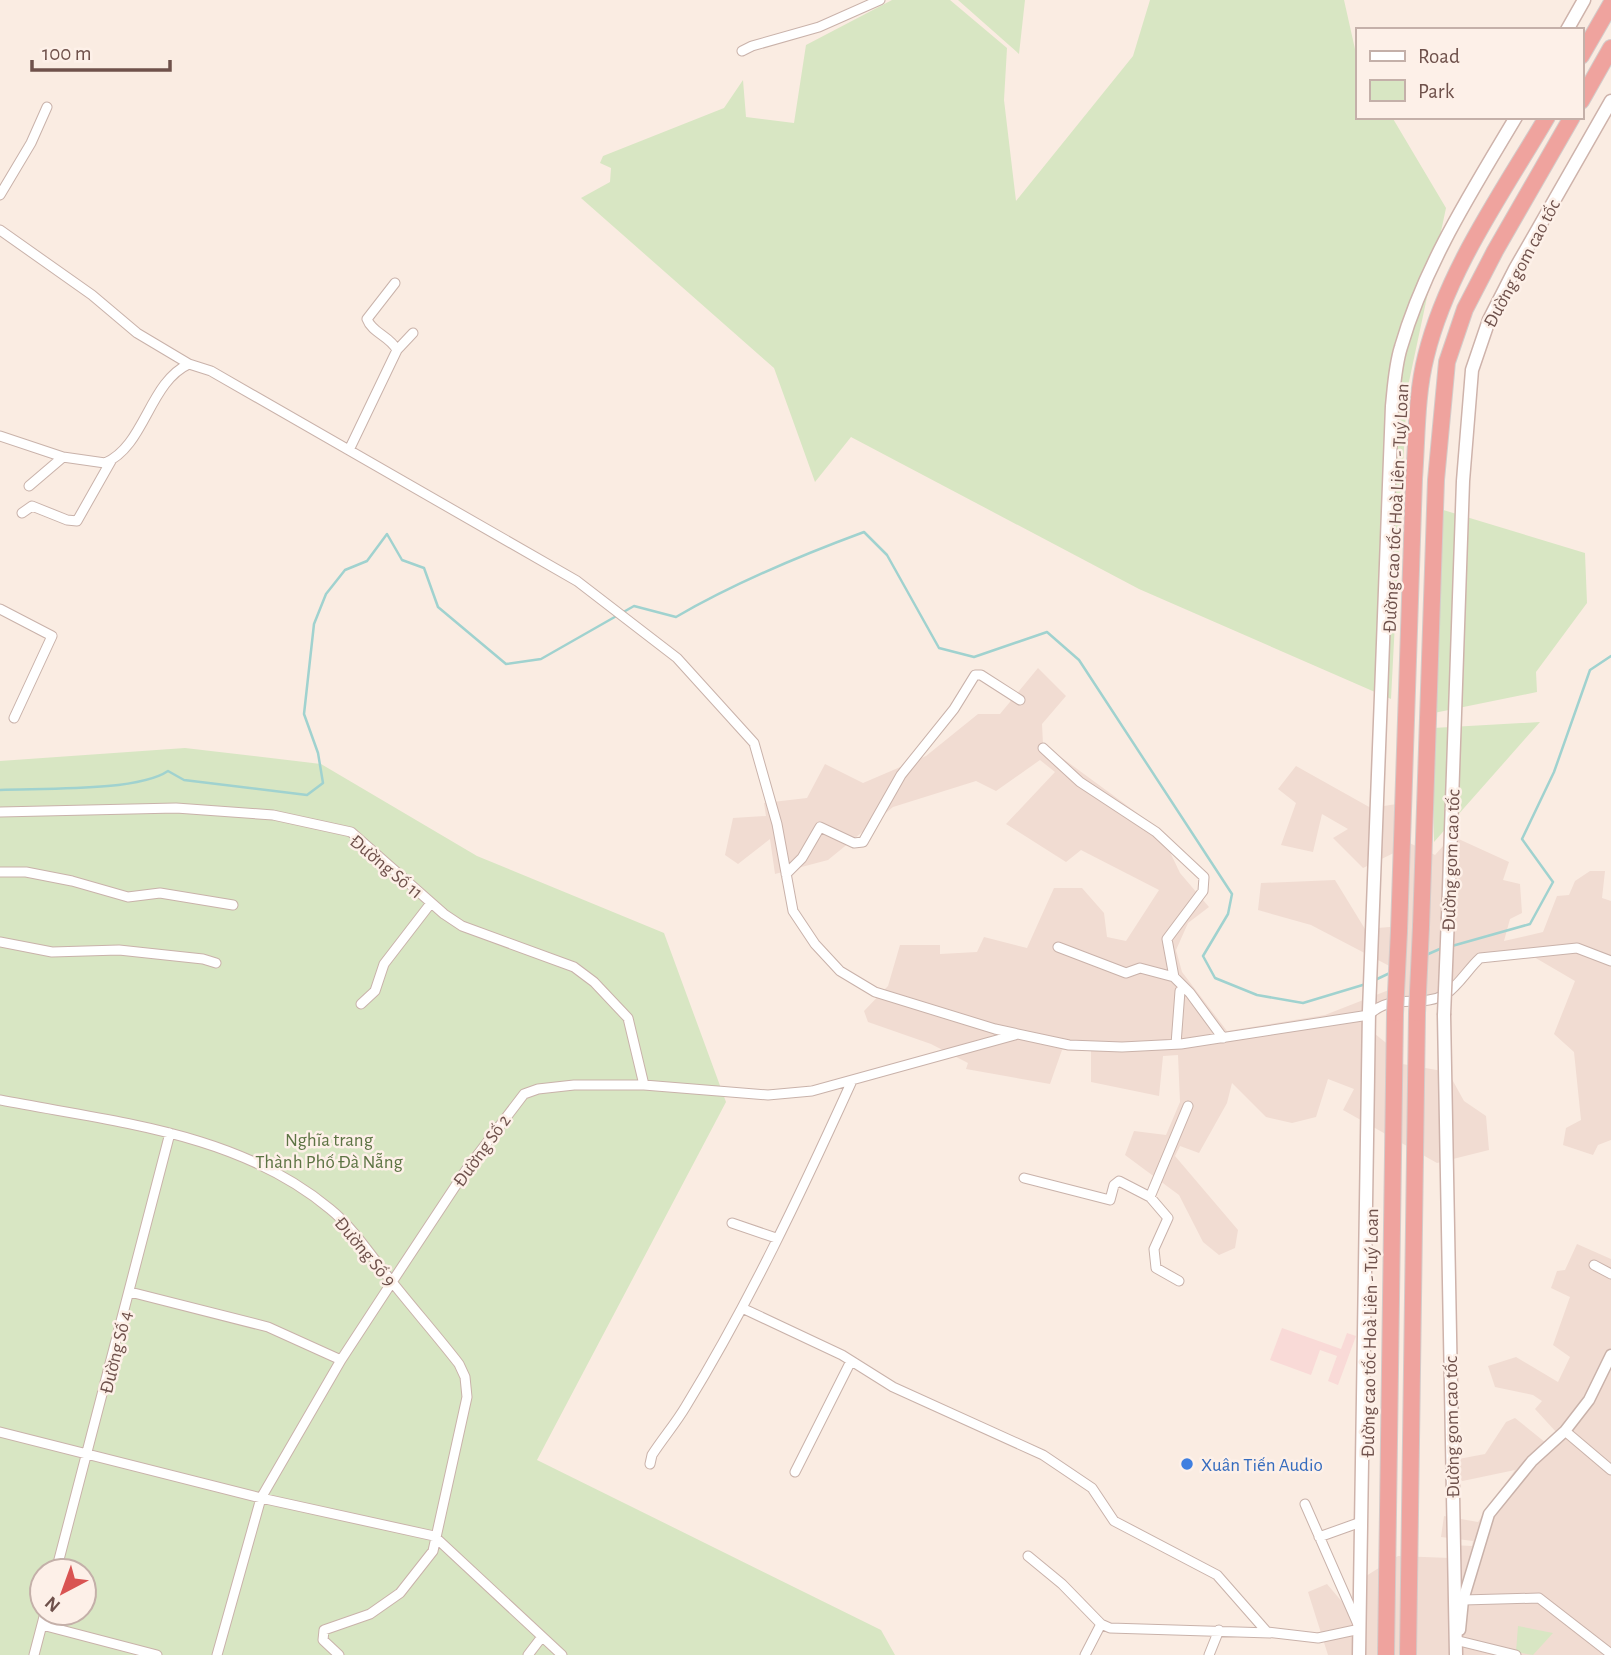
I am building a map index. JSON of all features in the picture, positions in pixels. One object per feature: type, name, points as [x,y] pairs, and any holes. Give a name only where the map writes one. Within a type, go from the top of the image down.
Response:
[{"type":"highway","points":[[1583,53],[1611,4]]},
{"type":"highway","points":[[1583,97],[1611,48]]},
{"type":"highway","name":"Đường cao tốc Hoà Liên - Tuý Loan","points":[[1386,1655],[1395,1013],[1415,467],[1426,356],[1444,301],[1545,119]]},
{"type":"highway","name":"Đường cao tốc Hoà Liên - Tuý Loan","points":[[1408,1655],[1417,1013],[1436,480],[1447,362],[1465,309],[1571,119]]},
{"type":"main road","points":[[1568,28],[1584,0]]},
{"type":"main road","name":"Đường gom cao tốc","points":[[1457,1655],[1444,1015],[1463,481],[1472,370],[1489,320],[1515,269],[1611,101]]},
{"type":"main road","points":[[1359,1655],[1369,1013],[1392,406],[1400,350],[1420,290],[1449,233],[1515,119]]},
{"type":"street","points":[[742,51],[819,27],[880,0]]},
{"type":"street","points":[[0,195],[31,143],[47,107]]},
{"type":"street","points":[[0,230],[92,295],[137,333],[189,364],[211,372],[577,581],[677,658],[754,743],[777,824],[793,911],[815,944],[840,971],[875,992],[1018,1034],[1069,1045],[1122,1047],[1223,1038],[1369,1013],[1401,999],[1431,1000],[1446,993],[1480,958],[1577,948],[1611,961]]},
{"type":"street","points":[[395,283],[368,319],[370,326],[386,336],[397,349]]},
{"type":"street","points":[[349,450],[397,349],[413,333]]},
{"type":"street","points":[[22,513],[32,506],[67,520],[77,521],[111,461],[124,448],[172,377],[189,364]]},
{"type":"street","points":[[0,436],[63,457],[96,464],[111,461]]},
{"type":"street","points":[[29,486],[63,457]]},
{"type":"street","points":[[0,609],[52,636],[14,718]]},
{"type":"street","points":[[786,874],[802,858],[820,827],[854,843],[863,842],[901,775],[954,709],[975,675],[981,675],[1020,700]]},
{"type":"street","points":[[1043,748],[1088,788],[1156,832],[1204,877],[1203,891],[1167,939],[1174,977]]},
{"type":"street","name":"Đường Số 11","points":[[0,812],[159,808],[273,815],[351,832],[431,903],[462,926],[574,967],[594,982],[628,1018],[644,1085]]},
{"type":"street","points":[[0,872],[38,874],[128,897],[180,895],[233,905]]},
{"type":"street","points":[[361,1004],[375,991],[384,964],[431,903]]},
{"type":"street","points":[[0,942],[52,952],[119,950],[203,959],[216,963]]},
{"type":"street","points":[[1058,947],[1126,973],[1134,973],[1140,968],[1174,977],[1190,993],[1223,1038]]},
{"type":"street","points":[[1176,1044],[1180,991]]},
{"type":"street","name":"Đường Số 2","points":[[217,1655],[261,1498],[341,1360],[466,1170],[524,1094],[538,1089],[574,1085],[644,1085],[768,1095],[812,1091],[851,1083],[908,1063],[1018,1034]]},
{"type":"street","points":[[650,1464],[652,1455],[683,1411],[742,1308],[789,1217],[851,1083]]},
{"type":"street","name":"Đường Số 9","points":[[0,1100],[170,1133],[237,1154],[310,1194],[345,1223],[459,1364],[465,1377],[467,1398],[433,1551],[400,1593],[370,1614],[324,1630],[323,1640],[340,1655]]},
{"type":"street","points":[[1150,1197],[1188,1106]]},
{"type":"street","name":"Đường Số 4","points":[[60,1557],[170,1133]]},
{"type":"street","points":[[1024,1178],[1110,1200],[1114,1185],[1119,1181],[1150,1197],[1168,1217],[1154,1249],[1156,1268],[1179,1281]]},
{"type":"street","points":[[732,1223],[776,1238]]},
{"type":"street","points":[[1594,1265],[1611,1274]]},
{"type":"street","points":[[130,1292],[268,1327],[341,1360]]},
{"type":"street","points":[[742,1308],[851,1361],[893,1387],[1043,1455],[1092,1488],[1114,1521],[1217,1575],[1267,1632],[1318,1638],[1360,1629],[1305,1504]]},
{"type":"street","points":[[1457,1655],[1463,1600],[1489,1514],[1532,1461],[1566,1431],[1589,1400],[1611,1355]]},
{"type":"street","points":[[795,1472],[851,1361]]},
{"type":"street","points":[[1566,1431],[1611,1470]]},
{"type":"street","points":[[0,1432],[261,1498],[435,1536],[562,1655]]},
{"type":"street","points":[[1319,1537],[1362,1522]]},
{"type":"street","points":[[1028,1556],[1062,1584],[1101,1623],[1121,1630],[1219,1630],[1286,1634]]},
{"type":"street","points":[[1463,1600],[1539,1598],[1611,1654]]},
{"type":"street","points":[[1085,1655],[1101,1623]]},
{"type":"street","points":[[34,1655],[41,1627]]},
{"type":"street","points":[[50,1627],[157,1655]]},
{"type":"street","points":[[1209,1655],[1219,1630]]},
{"type":"street","points":[[528,1655],[541,1638]]},
{"type":"street","points":[[1459,1641],[1498,1653],[1516,1655]]},
{"type":"shaded area","points":[[1038,668],[1066,696],[1042,724],[1043,744],[1159,829],[1180,873],[1209,907],[1188,923],[1176,950],[1182,972],[1227,1031],[1325,1015],[1399,986],[1399,971],[1311,925],[1258,910],[1261,883],[1335,880],[1365,929],[1402,926],[1402,849],[1363,868],[1333,838],[1348,829],[1322,814],[1313,852],[1281,845],[1296,803],[1278,789],[1296,766],[1371,808],[1403,803],[1403,840],[1435,855],[1452,836],[1509,862],[1503,880],[1520,884],[1522,913],[1510,919],[1504,941],[1543,932],[1557,896],[1569,895],[1575,881],[1590,871],[1605,871],[1602,898],[1611,901],[1611,1140],[1598,1145],[1593,1155],[1563,1145],[1566,1128],[1581,1120],[1574,1052],[1554,1034],[1575,981],[1534,957],[1483,962],[1444,1003],[1400,1005],[1378,1013],[1370,1030],[1390,1046],[1397,1063],[1448,1072],[1464,1101],[1486,1116],[1489,1150],[1437,1163],[1343,1110],[1354,1089],[1328,1079],[1316,1117],[1292,1123],[1266,1117],[1232,1083],[1227,1103],[1199,1153],[1180,1146],[1175,1156],[1238,1230],[1235,1248],[1219,1255],[1203,1242],[1179,1195],[1125,1155],[1134,1131],[1166,1135],[1180,1102],[1178,1055],[1163,1056],[1159,1096],[1091,1082],[1091,1051],[1062,1050],[1050,1084],[966,1069],[968,1063],[931,1044],[868,1022],[864,1011],[888,986],[900,945],[940,945],[940,954],[977,952],[984,937],[1027,948],[1054,888],[1082,888],[1104,913],[1107,937],[1126,941],[1159,890],[1081,850],[1066,862],[1006,824],[1055,772],[1040,760],[996,791],[976,781],[893,807],[828,860],[775,874],[770,839],[738,864],[725,855],[733,818],[766,816],[764,803],[807,798],[825,764],[863,783],[926,756],[978,714],[1000,714]]},
{"type":"shaded area","points":[[1577,1244],[1611,1259],[1611,1655],[1328,1655],[1308,1592],[1327,1584],[1361,1624],[1366,1576],[1398,1556],[1450,1558],[1452,1545],[1472,1546],[1473,1541],[1441,1537],[1444,1516],[1478,1522],[1515,1470],[1453,1483],[1448,1461],[1485,1454],[1506,1422],[1515,1418],[1546,1443],[1557,1433],[1535,1409],[1542,1401],[1533,1395],[1495,1387],[1488,1366],[1516,1357],[1558,1382],[1570,1357],[1553,1345],[1570,1297],[1551,1288],[1557,1271],[1565,1270]]},
{"type":"shaded area","points":[[1282,1328],[1341,1349],[1347,1333],[1356,1336],[1338,1385],[1328,1381],[1337,1356],[1320,1350],[1311,1375],[1270,1360]]},
{"type":"green space","points":[[892,0],[950,0],[1007,48],[1004,100],[1016,201],[1133,56],[1150,0],[1344,0],[1356,54],[1356,119],[1393,119],[1446,208],[1407,391],[1391,699],[1139,589],[851,437],[815,482],[774,368],[581,198],[610,182],[611,168],[600,163],[603,156],[724,108],[743,80],[746,117],[794,123],[806,45]]},
{"type":"green space","points":[[958,0],[1025,0],[1019,54]]},
{"type":"green space","points":[[1440,509],[1585,553],[1587,603],[1536,672],[1537,692],[1429,714]]},
{"type":"green space","points":[[1540,722],[1434,842],[1433,728]]},
{"type":"green space","name":"Nghĩa trang Thành Phố Đà Nẵng","points":[[185,748],[321,764],[477,856],[664,933],[726,1102],[537,1460],[881,1630],[895,1655],[0,1655],[0,761]]},
{"type":"green space","points":[[1518,1626],[1553,1633],[1533,1655],[1516,1652]]},
{"type":"waterway","points":[[0,790],[112,786],[154,778],[168,771],[184,780],[307,795],[323,783],[318,753],[304,714],[314,624],[326,594],[345,570],[367,561],[387,534],[402,560],[424,568],[438,607],[506,664],[541,659],[634,606],[676,617],[768,570],[864,532],[887,555],[939,648],[974,657],[1047,632],[1079,660],[1232,894],[1228,914],[1203,956],[1215,978],[1257,995],[1303,1003],[1366,984]]},
{"type":"waterway","points":[[1452,946],[1530,924],[1553,882],[1522,839],[1554,772],[1590,670],[1611,656]]},
{"type":"waterway","points":[[1426,955],[1442,948]]},
{"type":"waterway","points":[[1375,980],[1392,972]]},
{"type":"place","name":"Xuân Tiến Audio","points":[[1187,1464]]}]
